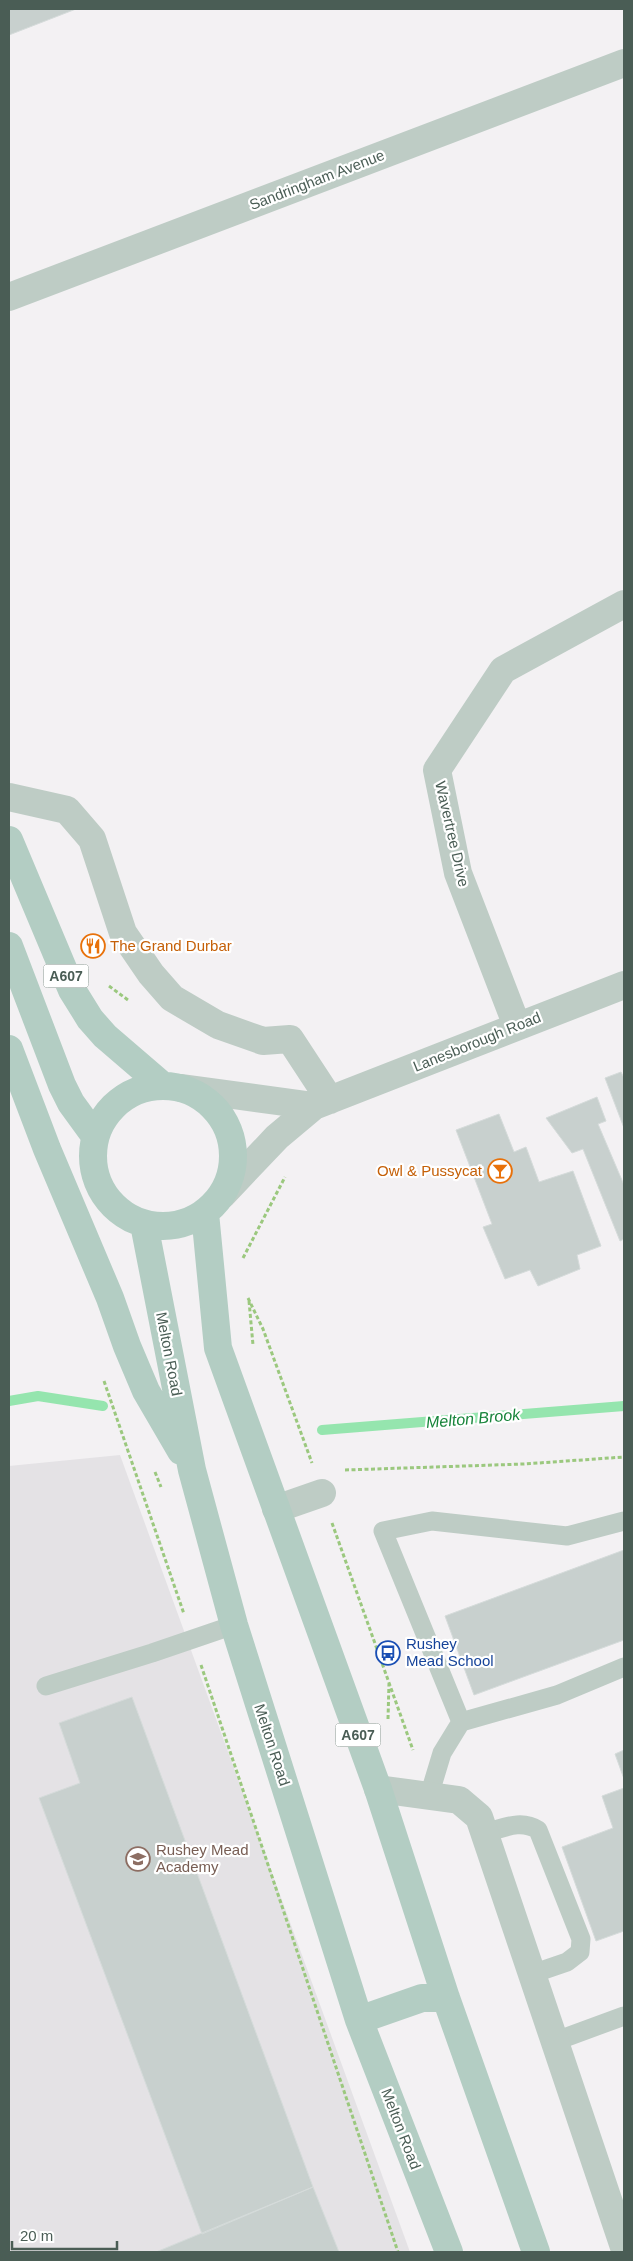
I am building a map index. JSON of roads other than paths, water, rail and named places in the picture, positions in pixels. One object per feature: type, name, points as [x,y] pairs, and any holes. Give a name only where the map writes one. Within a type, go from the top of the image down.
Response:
[{"type":"main road","name":"A607","points":[[9,840],[72,990],[90,1019],[105,1036],[172,1086],[200,1096],[216,1109],[227,1126],[234,1149],[231,1173],[213,1204],[218,1348],[378,1789],[446,1998],[536,2252]]},
{"type":"main road","name":"A607","points":[[9,946],[70,1103],[95,1136]]},
{"type":"main road","points":[[9,1049],[146,1391],[192,1470]]},
{"type":"main road","points":[[172,1086],[140,1089],[122,1097],[104,1116],[95,1136],[92,1158],[96,1181],[107,1200],[124,1215],[144,1224],[171,1226],[186,1223],[213,1204]]},
{"type":"main road","name":"Melton Road","points":[[144,1224],[192,1470],[234,1625],[359,2020],[449,2252]]},
{"type":"main road","points":[[359,2020],[422,1998],[446,1998]]},
{"type":"street","name":"Sandringham Avenue","points":[[9,297],[624,63]]},
{"type":"street","name":"Wavertree Drive","points":[[517,1026],[458,873],[437,770],[503,670],[624,604]]},
{"type":"street","points":[[9,797],[67,810],[92,839],[123,933],[151,974],[172,998],[218,1025],[263,1041],[290,1039],[322,1103]]},
{"type":"street","name":"Lanesborough Road","points":[[213,1204],[277,1137],[322,1103],[624,985]]},
{"type":"street","name":"Lanesborough Road","points":[[172,1086],[322,1103]]},
{"type":"street","points":[[276,1509],[322,1493]]},
{"type":"street","points":[[378,1789],[458,1800],[479,1817],[624,2247]]},
{"type":"lane","points":[[461,1722],[382,1531],[432,1521],[567,1536],[624,1521]]},
{"type":"lane","points":[[46,1686],[234,1625]]},
{"type":"lane","points":[[429,1796],[442,1753],[461,1722],[557,1694],[624,1667]]},
{"type":"lane","points":[[485,1833],[516,1824],[531,1825],[538,1830],[581,1940],[580,1952],[567,1962],[532,1974]]},
{"type":"lane","points":[[556,2041],[624,2016]]},
{"type":"waterway","name":"Melton Brook","points":[[9,1401],[38,1396],[103,1406]]},
{"type":"waterway","name":"Melton Brook","points":[[322,1430],[624,1406]]},
{"type":"place","name":"The Grand Durbar","points":[[93,946]]},
{"type":"place","name":"Owl & Pussycat","points":[[500,1171]]},
{"type":"place","name":"Rushey Mead School","points":[[388,1653]]},
{"type":"place","name":"Rushey Mead Academy","points":[[138,1859]]}]
